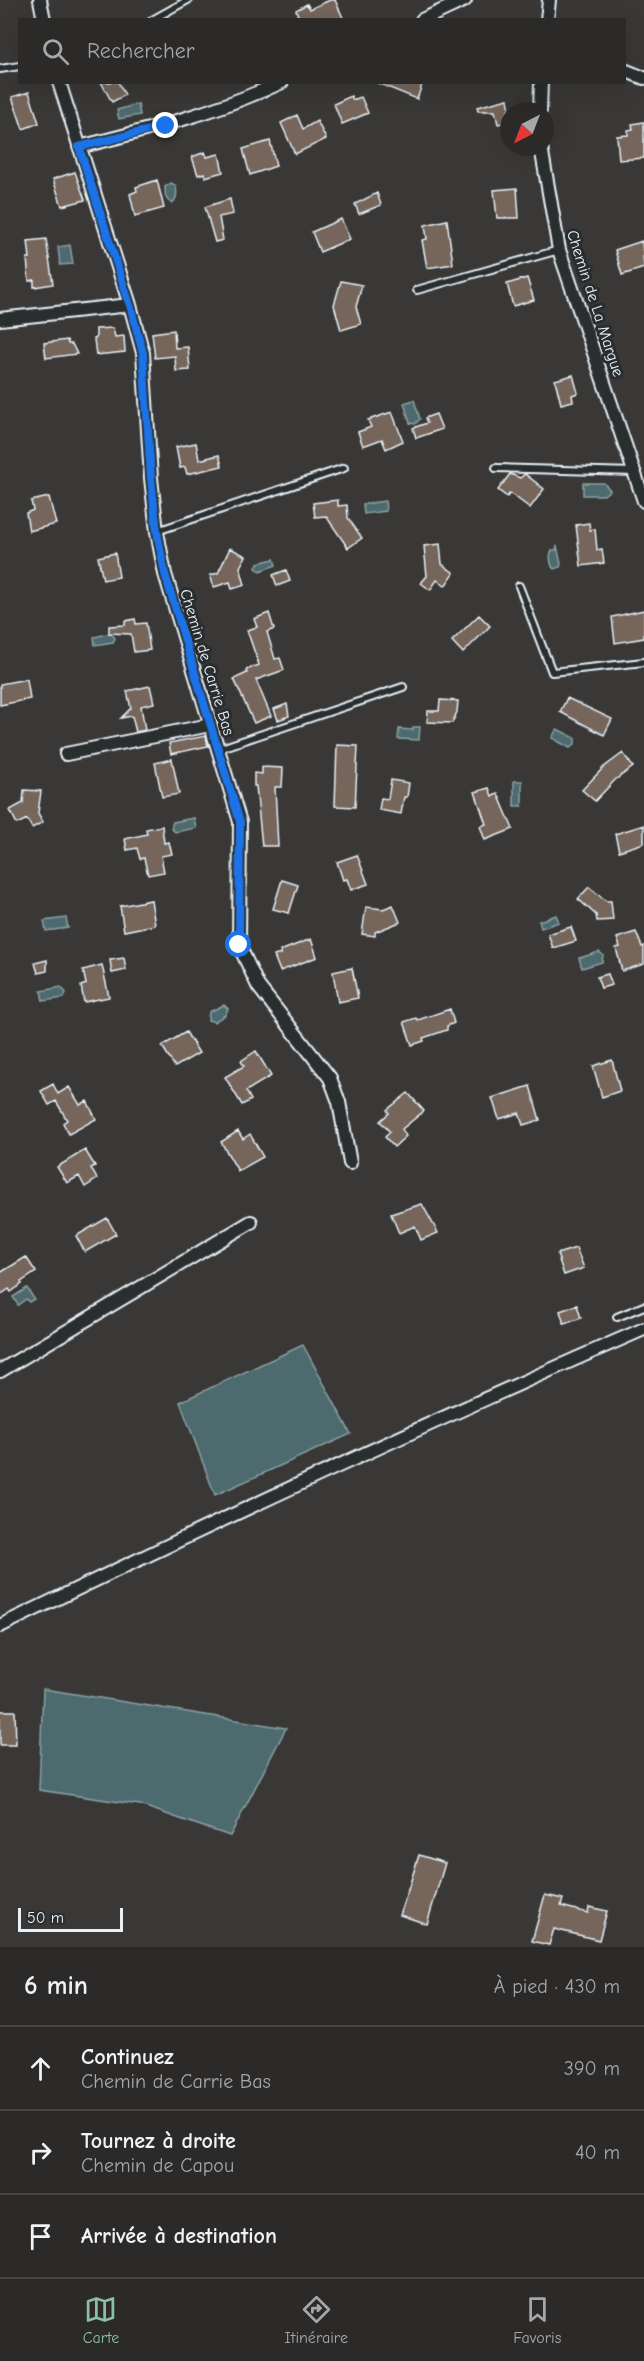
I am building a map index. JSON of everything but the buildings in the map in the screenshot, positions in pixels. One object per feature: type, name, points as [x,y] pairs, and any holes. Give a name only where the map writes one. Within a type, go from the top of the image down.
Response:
[{"type":"street","points":[[40,0],[44,18]]},
{"type":"street","points":[[426,18],[465,0]]},
{"type":"street","points":[[547,18],[549,0]]},
{"type":"street","points":[[626,71],[644,78]]},
{"type":"street","name":"Chemin de Carrie Bas","points":[[60,84],[143,353],[157,532],[165,574],[240,822],[239,945],[258,986],[330,1078],[339,1102],[350,1162]]},
{"type":"street","points":[[79,147],[166,126],[254,95],[278,84]]},
{"type":"street","points":[[540,102],[541,84]]},
{"type":"street","name":"Chemin de La Margue","points":[[543,156],[559,250],[644,501]]},
{"type":"street","points":[[0,319],[130,305]]},
{"type":"street","points":[[66,754],[210,725]]},
{"type":"street","points":[[0,1371],[251,1222]]},
{"type":"street","points":[[0,1626],[211,1524],[644,1329]]},
{"type":"lane","points":[[156,18],[188,0]]},
{"type":"lane","points":[[0,69],[18,66]]},
{"type":"lane","points":[[417,290],[559,250]]},
{"type":"lane","points":[[157,532],[344,468]]},
{"type":"lane","points":[[496,468],[635,472]]},
{"type":"lane","points":[[519,586],[552,672],[644,662]]},
{"type":"lane","points":[[218,749],[403,687]]},
{"type":"lane","points":[[617,1317],[644,1306]]},
{"type":"water","points":[[138,104],[140,115],[119,119],[117,110]]},
{"type":"water","points":[[171,183],[175,185],[177,193],[172,203],[167,199],[165,192],[165,187]]},
{"type":"water","points":[[70,245],[73,264],[60,265],[58,247]]},
{"type":"water","points":[[414,400],[420,419],[415,424],[410,423],[404,403]]},
{"type":"water","points":[[583,483],[604,483],[610,490],[604,495],[583,495]]},
{"type":"water","points":[[385,501],[386,511],[364,514],[363,504]]},
{"type":"water","points":[[557,546],[561,564],[560,567],[554,569],[550,555]]},
{"type":"water","points":[[274,559],[276,565],[260,571],[256,568],[258,563]]},
{"type":"water","points":[[111,633],[115,638],[113,642],[95,645],[94,637]]},
{"type":"water","points":[[413,727],[420,727],[419,740],[398,739],[399,729],[413,730]]},
{"type":"water","points":[[557,729],[575,738],[575,744],[570,748],[552,738]]},
{"type":"water","points":[[514,781],[522,781],[522,806],[514,806]]},
{"type":"water","points":[[194,818],[196,828],[175,832],[171,828],[173,822]]},
{"type":"water","points":[[556,915],[559,922],[541,928],[539,921]]},
{"type":"water","points":[[66,918],[68,928],[46,931],[44,921]]},
{"type":"water","points":[[599,952],[603,955],[602,962],[582,968],[579,958]]},
{"type":"water","points":[[61,987],[66,993],[64,998],[43,1001],[41,991]]},
{"type":"water","points":[[224,1005],[228,1009],[225,1015],[214,1022],[208,1020],[209,1012]]},
{"type":"water","points":[[27,1288],[34,1299],[29,1302],[26,1299],[18,1305],[13,1297]]},
{"type":"water","points":[[303,1345],[351,1434],[215,1495],[180,1402]]},
{"type":"water","points":[[43,1689],[286,1728],[230,1836],[140,1805],[39,1790]]},
{"type":"route","points":[[166,126],[79,147],[130,305],[143,353],[151,478],[157,532],[165,574],[240,822],[239,945]]}]
